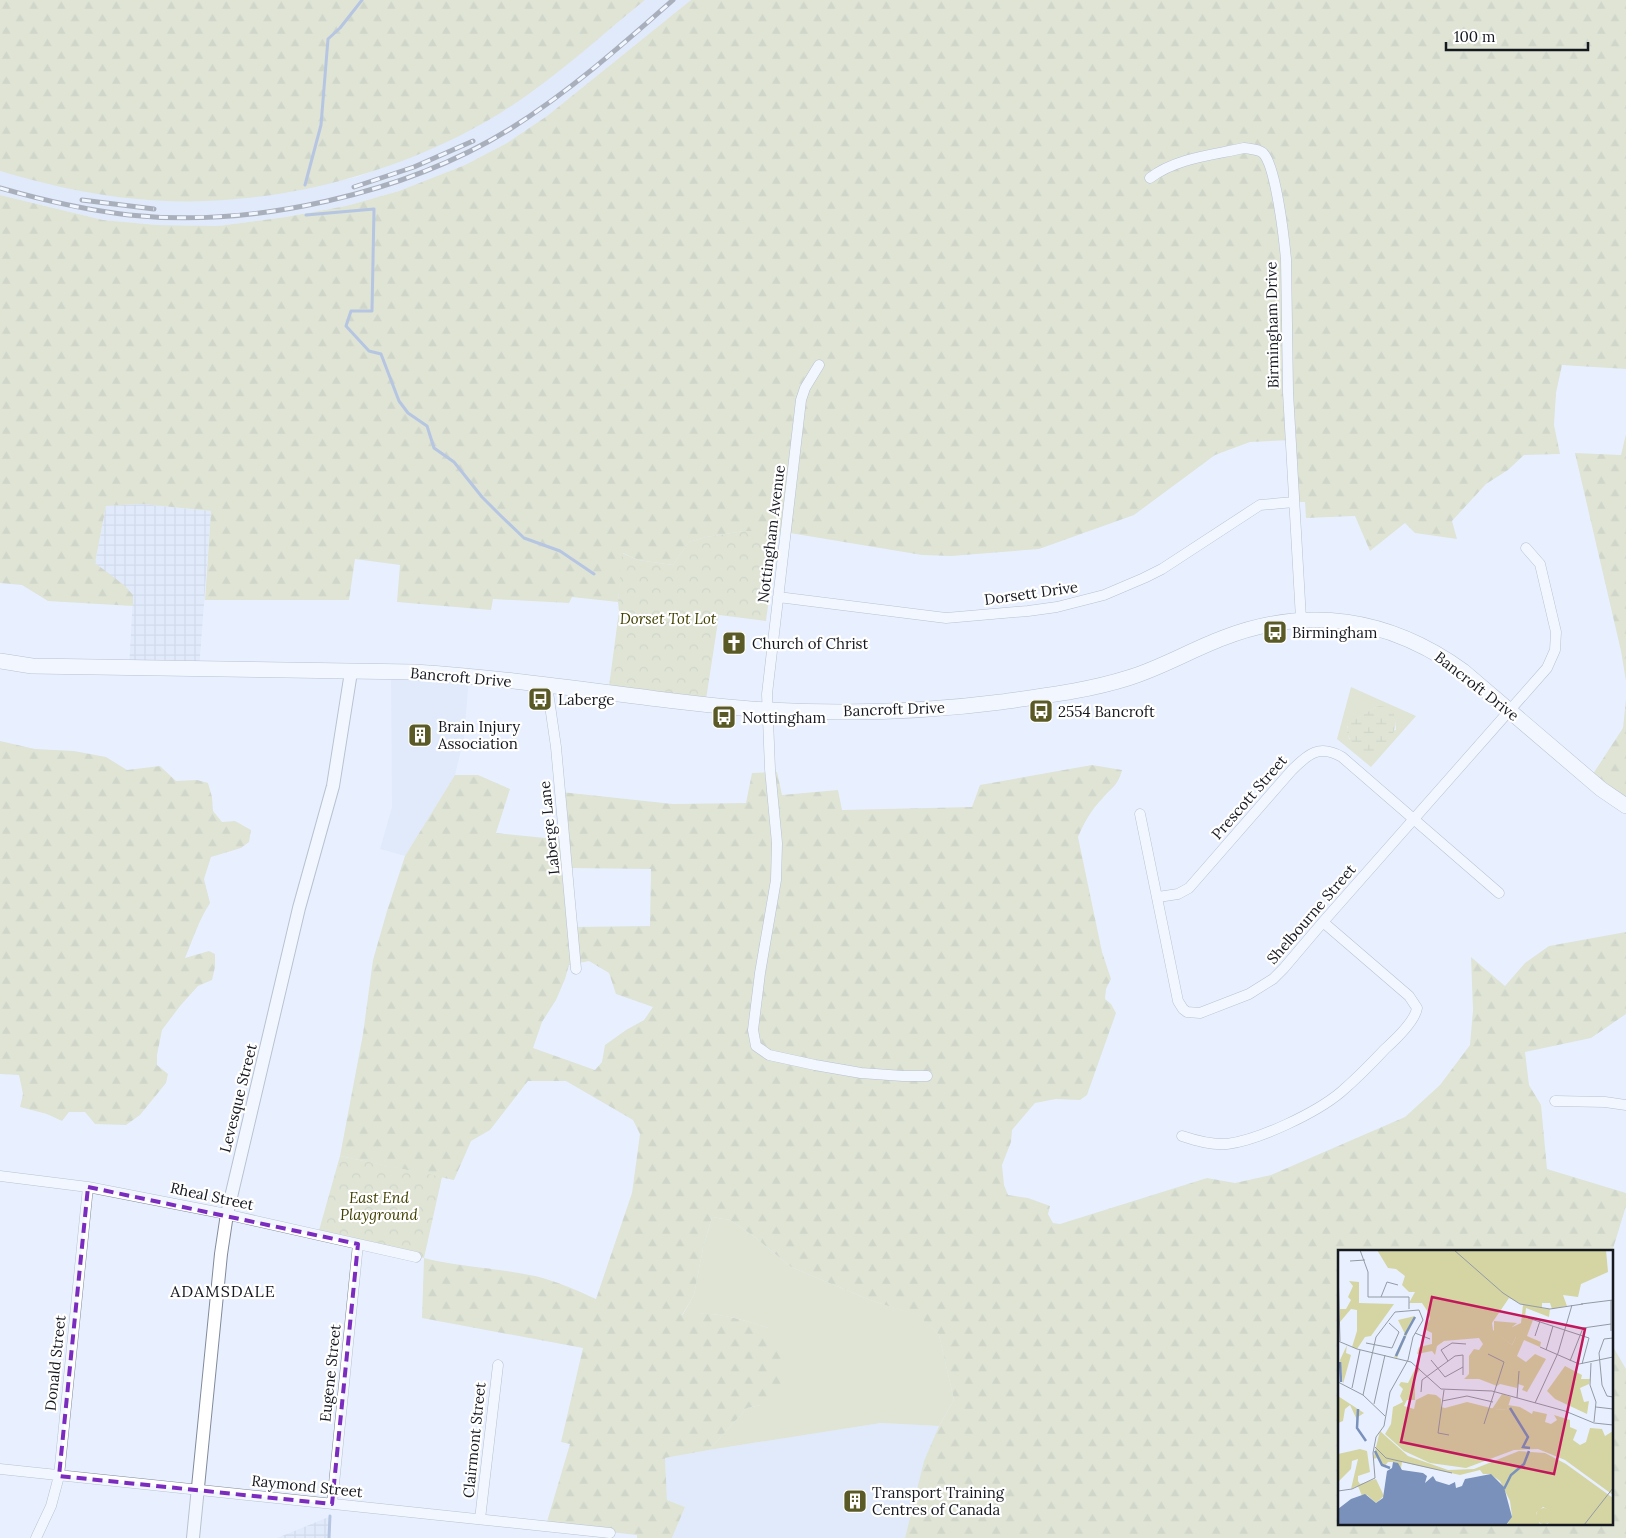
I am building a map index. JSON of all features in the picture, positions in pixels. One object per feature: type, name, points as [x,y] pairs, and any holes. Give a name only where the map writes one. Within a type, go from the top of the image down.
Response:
[{"type":"main road","name":"Bancroft Drive","points":[[0,661],[32,666],[447,674],[713,706],[767,710],[929,709],[1001,702],[1058,693],[1128,678],[1249,628],[1301,619],[1329,620],[1356,623],[1384,630],[1412,640],[1451,663],[1601,789],[1626,806]]},
{"type":"street","name":"Birmingham Drive","points":[[1150,178],[1162,168],[1176,163],[1244,148],[1252,148],[1262,153],[1270,164],[1286,259],[1288,392],[1301,619]]},
{"type":"street","name":"Nottingham Avenue","points":[[819,365],[805,388],[801,400],[767,694],[770,769],[778,843],[776,880],[760,973],[753,1030],[756,1046],[769,1055],[861,1073],[927,1076]]},
{"type":"street","name":"Dorsett Drive","points":[[778,597],[946,618],[1028,612],[1057,607],[1104,595],[1162,569],[1260,505],[1294,502]]},
{"type":"street","name":"Shelbourne Street","points":[[1140,814],[1178,1001],[1183,1009],[1193,1013],[1200,1013],[1249,994],[1273,979],[1547,668],[1555,650],[1556,640],[1540,564],[1526,548]]},
{"type":"street","name":"Levesque Street","points":[[193,1538],[226,1214],[299,908],[333,786],[351,672]]},
{"type":"street","name":"Laberge Lane","points":[[547,686],[557,757],[576,969]]},
{"type":"street","name":"Prescott Street","points":[[1158,898],[1178,894],[1189,888],[1292,770],[1307,756],[1315,752],[1331,752],[1342,757],[1499,893]]},
{"type":"street","points":[[1182,1136],[1199,1142],[1228,1144],[1262,1134],[1316,1108],[1340,1092],[1369,1065],[1396,1039],[1416,1014],[1418,1008],[1409,996],[1323,922]]},
{"type":"street","points":[[1556,1101],[1605,1102],[1626,1106]]},
{"type":"street","name":"Rheal Street","points":[[0,1176],[88,1187],[226,1214],[416,1258]]},
{"type":"street","name":"Donald Street","points":[[36,1538],[51,1506],[59,1476],[88,1187]]},
{"type":"street","name":"Eugene Street","points":[[332,1504],[358,1244]]},
{"type":"street","name":"Clairmont Street","points":[[480,1519],[498,1365]]},
{"type":"street","name":"Raymond Street","points":[[0,1469],[610,1533]]},
{"type":"highlighted area","points":[[88,1187],[358,1244],[332,1504],[59,1476]]},
{"type":"shaded area","points":[[645,0],[691,0],[547,116],[507,143],[465,165],[399,191],[346,206],[286,217],[218,226],[157,225],[103,220],[0,195],[0,171],[74,189],[137,199],[199,201],[242,198],[289,191],[357,177],[411,157],[458,136],[503,111],[560,70]]},
{"type":"shaded area","points":[[142,504],[211,511],[199,670],[129,668],[133,595],[95,563],[106,506]]},
{"type":"shaded area","points":[[391,673],[469,678],[464,738],[455,775],[405,856],[380,849],[392,807]]},
{"type":"shaded area","points":[[881,1423],[939,1426],[924,1462],[905,1538],[672,1538],[685,1507],[667,1500],[665,1458]]},
{"type":"shaded area","points":[[331,1516],[330,1538],[277,1538]]},
{"type":"green space","points":[[0,0],[645,0],[557,73],[521,100],[461,135],[418,155],[373,171],[279,194],[231,200],[184,201],[102,195],[51,185],[0,171]]},
{"type":"green space","points":[[691,0],[1626,0],[1626,369],[1562,365],[1556,393],[1554,425],[1560,454],[1524,455],[1508,470],[1486,484],[1452,521],[1457,539],[1415,533],[1405,523],[1370,551],[1355,516],[1306,518],[1305,502],[1296,502],[1292,440],[1250,442],[1215,455],[1134,515],[1039,549],[951,556],[922,555],[778,531],[744,531],[706,537],[689,542],[673,565],[638,560],[623,553],[618,602],[572,597],[569,603],[493,599],[491,610],[397,602],[400,565],[355,559],[349,600],[205,600],[211,511],[142,504],[106,506],[95,563],[124,585],[133,595],[133,606],[48,601],[22,585],[0,583],[0,195],[103,220],[157,225],[218,226],[286,217],[346,206],[399,191],[465,165],[507,143],[547,116]]},
{"type":"green space","points":[[1626,434],[1626,681],[1621,651],[1575,453],[1621,455]]},
{"type":"green space","name":"Dorset Tot Lot","points":[[744,531],[778,531],[766,621],[719,615],[705,706],[608,694],[619,611],[622,553],[638,560],[673,565],[689,542],[706,537]]},
{"type":"green space","points":[[1351,687],[1416,716],[1371,767],[1337,739]],"holes":[[[1376,707],[1395,719],[1396,730],[1349,739],[1347,727],[1350,723]]]},
{"type":"green space","points":[[1626,699],[1626,807],[1589,780],[1623,728]]},
{"type":"green space","points":[[1380,706],[1390,710],[1395,718],[1395,728],[1391,738],[1384,747],[1375,752],[1364,751],[1350,739],[1347,732],[1349,723]]},
{"type":"green space","points":[[0,741],[35,749],[74,751],[106,757],[127,770],[160,766],[176,781],[197,780],[208,783],[213,811],[222,822],[235,821],[251,830],[249,842],[241,848],[211,857],[204,879],[210,903],[199,923],[185,958],[209,951],[215,954],[212,980],[198,986],[162,1030],[157,1065],[168,1074],[166,1083],[140,1115],[126,1125],[95,1124],[85,1112],[69,1112],[62,1121],[47,1114],[20,1107],[23,1094],[19,1075],[0,1074]]},
{"type":"green space","points":[[1092,765],[1122,770],[1116,783],[1091,812],[1078,837],[1102,952],[1111,979],[1106,989],[1105,999],[1111,1004],[1116,1013],[1087,1095],[1080,1100],[1056,1099],[1035,1103],[1012,1130],[1011,1142],[1002,1165],[1004,1185],[1008,1195],[1028,1198],[1050,1206],[1048,1214],[1053,1223],[1060,1224],[1207,1178],[1235,1183],[1271,1175],[1405,1117],[1440,1085],[1470,1045],[1473,1010],[1471,957],[1505,986],[1525,963],[1549,946],[1626,932],[1626,1014],[1591,1038],[1525,1052],[1529,1085],[1541,1105],[1547,1169],[1626,1193],[1626,1206],[1613,1250],[1338,1250],[1338,1526],[1614,1526],[1614,1348],[1626,1369],[1626,1538],[905,1538],[924,1461],[939,1426],[954,1400],[939,1335],[919,1316],[870,1300],[791,1267],[752,1235],[730,1220],[712,1217],[703,1248],[694,1295],[682,1315],[715,1315],[768,1328],[780,1351],[787,1378],[784,1388],[761,1405],[747,1408],[709,1450],[665,1458],[667,1500],[685,1507],[672,1538],[637,1538],[637,1535],[546,1525],[570,1444],[561,1442],[583,1348],[422,1318],[424,1258],[535,1276],[558,1283],[596,1299],[632,1193],[640,1134],[633,1120],[566,1081],[528,1081],[490,1130],[471,1141],[454,1180],[340,1156],[363,1034],[373,960],[405,856],[455,775],[478,775],[510,789],[496,833],[565,840],[561,792],[673,804],[746,803],[752,773],[777,772],[782,795],[838,790],[842,810],[972,807],[980,785]],"holes":[[[569,868],[651,869],[650,926],[574,927]],[[589,961],[609,973],[616,994],[653,1007],[644,1020],[605,1045],[602,1062],[595,1070],[533,1048],[542,1022],[556,1000],[569,965]]]},
{"type":"green space","name":"East End Playground","points":[[340,1156],[442,1177],[424,1258],[318,1234]]},
{"type":"green space","points":[[712,1217],[730,1220],[752,1235],[791,1267],[870,1300],[920,1316],[939,1335],[954,1400],[939,1426],[881,1423],[709,1450],[747,1408],[761,1405],[768,1328],[736,1318],[714,1314],[682,1316],[694,1295],[703,1248]]},
{"type":"waterway","points":[[305,185],[321,125],[328,39],[340,28],[362,0]]},
{"type":"waterway","points":[[306,215],[374,209],[372,311],[351,311],[346,326],[369,351],[381,354],[399,401],[408,413],[427,426],[434,448],[454,462],[482,497],[524,538],[560,551],[594,574]]},
{"type":"waterway","points":[[329,1538],[330,1516]]},
{"type":"railway","points":[[0,188],[96,210],[129,215],[176,218],[276,211],[376,188],[423,172],[469,152],[510,129],[574,84],[673,0]]},
{"type":"railway","points":[[354,187],[414,167],[473,141]]},
{"type":"railway","points":[[82,200],[154,209]]},
{"type":"place","name":"Birmingham","points":[[1275,632]]},
{"type":"place","name":"Church of Christ","points":[[734,643]]},
{"type":"place","name":"Laberge","points":[[540,699]]},
{"type":"place","name":"2554 Bancroft","points":[[1041,711]]},
{"type":"place","name":"Nottingham","points":[[724,717]]},
{"type":"place","name":"Brain Injury Association","points":[[420,735]]},
{"type":"place","name":"Transport Training Centres of Canada","points":[[855,1501]]},
{"type":"district","name":"ADAMSDALE","points":[[223,1291]]}]
